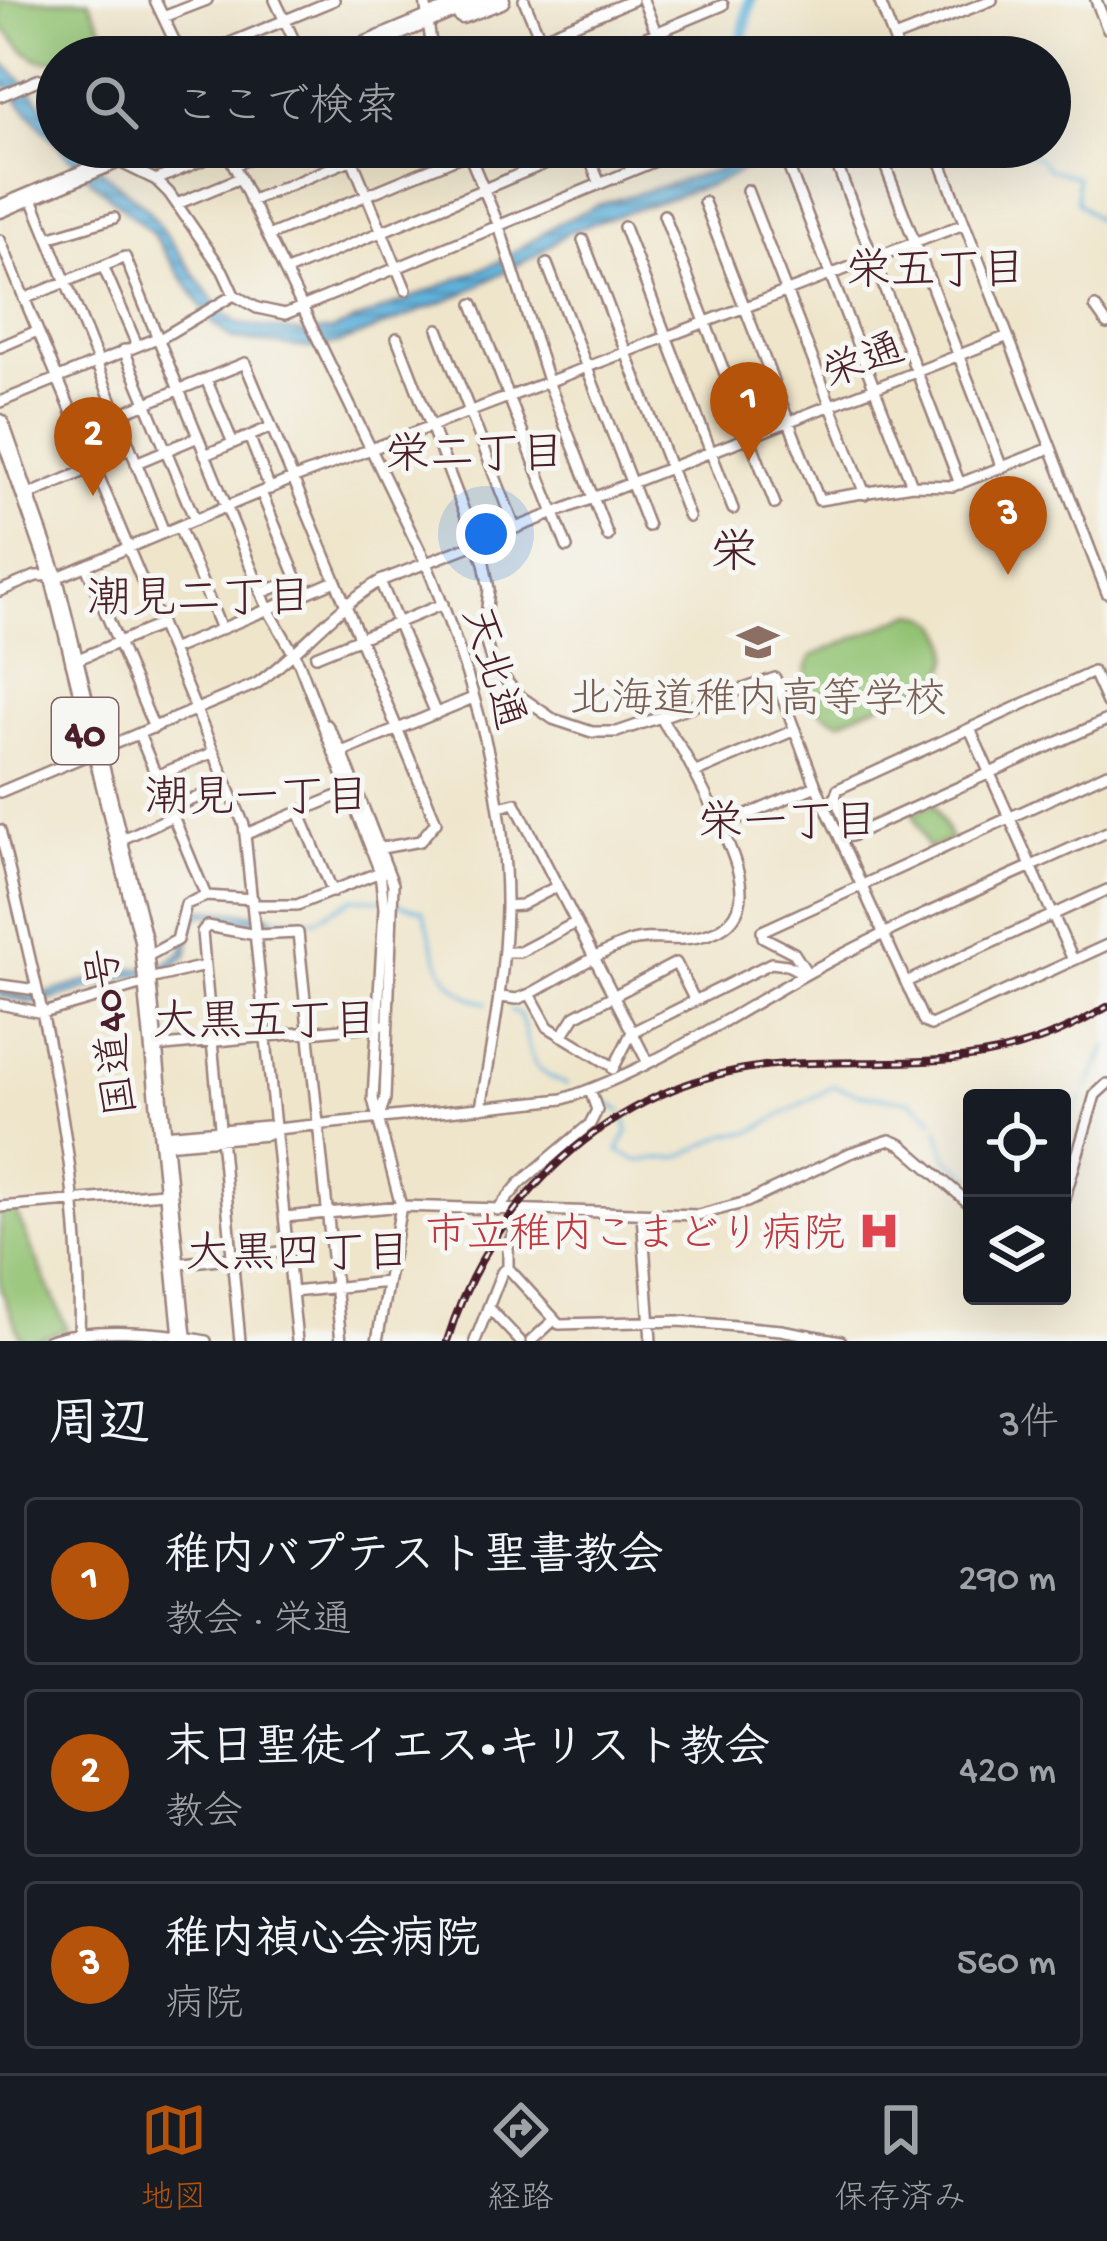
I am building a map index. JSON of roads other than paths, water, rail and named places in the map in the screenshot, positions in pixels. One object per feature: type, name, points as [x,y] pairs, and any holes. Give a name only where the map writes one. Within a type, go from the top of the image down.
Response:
[{"type":"highway","points":[[407,36],[474,0]]},
{"type":"highway","points":[[398,36],[500,0]]},
{"type":"highway","points":[[0,196],[83,168]]},
{"type":"highway","points":[[0,208],[71,173]]},
{"type":"highway","name":"国道40号","points":[[0,423],[50,574],[145,973],[179,1338]]},
{"type":"highway","name":"国道40号","points":[[0,444],[23,498]]},
{"type":"highway","name":"国道40号","points":[[162,1140],[174,1264]]},
{"type":"street","points":[[155,0],[173,36]]},
{"type":"street","points":[[164,17],[189,3],[207,0]]},
{"type":"street","points":[[275,0],[292,36]]},
{"type":"street","points":[[247,36],[334,0]]},
{"type":"street","points":[[425,0],[430,36]]},
{"type":"street","points":[[524,0],[539,36]]},
{"type":"street","points":[[545,36],[633,0]]},
{"type":"street","points":[[643,0],[657,36]]},
{"type":"street","points":[[879,0],[893,36]]},
{"type":"street","points":[[899,36],[992,0]]},
{"type":"street","points":[[1096,0],[1107,28]]},
{"type":"street","points":[[649,36],[723,5]]},
{"type":"street","points":[[1,95],[36,81]]},
{"type":"street","points":[[134,168],[156,180],[177,204],[223,271],[231,297],[285,314],[638,168]]},
{"type":"street","points":[[156,180],[183,168]]},
{"type":"street","name":"天北通","points":[[234,168],[426,563],[473,698],[499,807],[506,906],[500,997],[482,1108]]},
{"type":"street","points":[[250,201],[332,168]]},
{"type":"street","points":[[355,168],[406,290]]},
{"type":"street","points":[[268,236],[428,168]]},
{"type":"street","points":[[475,168],[499,226],[549,384],[608,536]]},
{"type":"street","points":[[287,271],[536,168]]},
{"type":"street","points":[[594,168],[600,184]]},
{"type":"street","points":[[789,168],[912,485]]},
{"type":"street","points":[[838,168],[960,484]]},
{"type":"street","points":[[886,168],[1002,468]]},
{"type":"street","points":[[941,168],[1107,592]]},
{"type":"street","points":[[177,204],[239,178]]},
{"type":"street","points":[[747,190],[865,494]]},
{"type":"street","points":[[31,196],[164,532]]},
{"type":"street","points":[[704,202],[820,500],[912,485],[960,484],[1051,448]]},
{"type":"street","points":[[664,214],[776,504]]},
{"type":"street","points":[[48,238],[114,218]]},
{"type":"street","points":[[0,591],[50,574],[63,575],[292,479],[964,224]]},
{"type":"street","points":[[624,227],[733,509]]},
{"type":"street","points":[[0,240],[246,834],[297,1341]]},
{"type":"street","points":[[583,240],[689,517]]},
{"type":"street","points":[[24,298],[124,257],[261,593],[295,655],[376,849],[389,893],[383,1025],[373,1099],[401,1206],[377,1341]]},
{"type":"street","points":[[547,265],[648,526]]},
{"type":"street","points":[[103,266],[137,345]]},
{"type":"street","points":[[0,402],[158,339],[231,297]]},
{"type":"street","points":[[473,304],[567,547]]},
{"type":"street","points":[[1095,307],[1107,324]]},
{"type":"street","points":[[438,328],[515,528]]},
{"type":"street","points":[[0,347],[38,331]]},
{"type":"street","name":"栄通","points":[[0,792],[256,684],[380,581],[1008,336]]},
{"type":"street","points":[[397,338],[476,543],[489,589],[486,650],[500,676],[553,719],[601,734],[770,677],[777,681],[816,786],[845,838]]},
{"type":"street","points":[[124,350],[195,520]]},
{"type":"street","points":[[117,415],[245,363],[436,822],[420,841],[376,849]]},
{"type":"street","points":[[206,379],[233,443]]},
{"type":"street","points":[[206,454],[271,427]]},
{"type":"street","points":[[249,436],[297,578],[261,593]]},
{"type":"street","points":[[136,463],[198,437]]},
{"type":"street","points":[[23,498],[130,448]]},
{"type":"street","points":[[178,526],[221,629]]},
{"type":"street","points":[[86,566],[154,728]]},
{"type":"street","points":[[171,650],[335,581]]},
{"type":"street","points":[[380,581],[436,714]]},
{"type":"street","points":[[316,656],[443,604]]},
{"type":"street","points":[[72,662],[160,625]]},
{"type":"street","points":[[1107,704],[1093,672],[838,789],[835,797],[860,885],[924,1022],[932,1024],[1107,945]]},
{"type":"street","points":[[337,754],[473,698]]},
{"type":"street","points":[[500,997],[517,999],[530,994],[637,940],[699,935],[734,917],[743,880],[694,772],[661,717]]},
{"type":"street","points":[[845,838],[1107,720]]},
{"type":"street","points":[[970,729],[1073,960]]},
{"type":"street","points":[[694,772],[795,730]]},
{"type":"street","points":[[139,734],[206,896]]},
{"type":"street","points":[[156,776],[214,752]]},
{"type":"street","points":[[806,974],[794,953],[763,937],[762,932],[1107,773]]},
{"type":"street","points":[[116,842],[227,785]]},
{"type":"street","points":[[721,826],[816,786]]},
{"type":"street","points":[[246,834],[352,790]]},
{"type":"street","points":[[499,807],[515,803],[647,1061]]},
{"type":"street","points":[[299,812],[333,892]]},
{"type":"street","points":[[0,830],[62,1096],[81,1264],[79,1337]]},
{"type":"street","points":[[162,1140],[563,1099],[726,1021],[883,934],[1107,832]]},
{"type":"street","points":[[376,849],[389,893]]},
{"type":"street","points":[[145,973],[173,945],[183,908],[206,896],[297,905],[380,872]]},
{"type":"street","points":[[506,906],[521,905],[556,887]]},
{"type":"street","points":[[905,982],[1107,890]]},
{"type":"street","points":[[504,952],[520,952],[575,923]]},
{"type":"street","points":[[240,1341],[203,928],[298,933],[340,1341]]},
{"type":"street","points":[[614,1072],[632,1032],[771,963],[806,974]]},
{"type":"street","points":[[562,1036],[575,1016],[676,964],[695,1001]]},
{"type":"street","points":[[0,1004],[39,1001],[145,973],[205,966]]},
{"type":"street","points":[[0,985],[39,1001]]},
{"type":"street","points":[[530,994],[543,1020],[614,1072]]},
{"type":"street","points":[[152,1047],[383,1025]]},
{"type":"street","points":[[1065,1197],[1095,1095],[1107,1084]]},
{"type":"street","points":[[497,1210],[520,1183],[590,1124],[597,1110],[590,1090]]},
{"type":"street","points":[[285,1217],[401,1206],[712,1213],[890,1140],[902,1144],[963,1198]]},
{"type":"street","points":[[0,1207],[164,1193]]},
{"type":"street","points":[[521,1211],[508,1247],[508,1268],[553,1321],[592,1325],[679,1321],[841,1341]]},
{"type":"street","points":[[642,1214],[652,1341]]},
{"type":"street","points":[[174,1264],[289,1252]]},
{"type":"street","points":[[475,1341],[502,1272],[508,1268]]},
{"type":"street","points":[[293,1292],[387,1282]]},
{"type":"street","points":[[488,1307],[520,1341]]},
{"type":"street","points":[[531,1341],[553,1321]]},
{"type":"street","points":[[629,1324],[630,1341]]},
{"type":"street","points":[[592,1325],[593,1341]]},
{"type":"street","points":[[47,1341],[79,1337],[206,1341]]},
{"type":"water","points":[[0,61],[36,98],[36,121],[0,79]]},
{"type":"water","points":[[79,168],[99,168],[147,208],[221,311],[238,324],[304,333],[333,330],[499,262],[557,224],[598,205],[722,168],[745,168],[724,180],[570,231],[538,254],[461,295],[340,343],[310,348],[232,339],[213,323],[151,232]]},
{"type":"water","points":[[197,909],[270,915],[271,920],[230,921],[203,914],[193,921],[187,956],[169,969],[48,1001],[31,1003],[0,996],[0,990],[29,997],[126,969],[162,966],[182,952],[189,919]]},
{"type":"waterway","points":[[743,36],[750,0]]},
{"type":"waterway","points":[[1047,168],[1077,177],[1077,202],[1107,228]]},
{"type":"waterway","points":[[272,917],[315,920],[354,898],[381,900]]},
{"type":"waterway","points":[[396,903],[423,911],[448,979],[470,997],[487,1003]]},
{"type":"waterway","points":[[511,1010],[520,1015],[536,1065],[566,1084]]},
{"type":"waterway","points":[[1087,1089],[1107,1046]]},
{"type":"waterway","points":[[624,1115],[628,1132],[618,1151],[639,1161],[679,1157],[728,1134],[751,1132],[834,1086],[911,1101],[934,1119]]},
{"type":"waterway","points":[[1071,1114],[1082,1098]]},
{"type":"waterway","points":[[603,1099],[621,1111]]},
{"type":"waterway","points":[[938,1129],[947,1158],[963,1170]]},
{"type":"railway","points":[[447,1341],[468,1286],[497,1235],[533,1189],[574,1149],[621,1116],[672,1090],[728,1072],[787,1064],[913,1062],[989,1054],[1066,1029],[1107,1007]]},
{"type":"place","name":"稚内バプテスト聖書教会","points":[[749,461]]},
{"type":"place","name":"末日聖徒イエス•キリスト教会","points":[[93,496]]},
{"type":"place","name":"稚内禎心会病院","points":[[1008,575]]},
{"type":"place","name":"北海道稚内高等学校","points":[[758,642]]},
{"type":"place","name":"市立稚内こまどり病院","points":[[879,1231]]},
{"type":"district","name":"栄五丁目","points":[[936,267]]},
{"type":"district","name":"栄二丁目","points":[[475,451]]},
{"type":"district","name":"栄","points":[[734,549]]},
{"type":"district","name":"潮見二丁目","points":[[199,595]]},
{"type":"district","name":"潮見一丁目","points":[[257,794]]},
{"type":"district","name":"栄一丁目","points":[[788,819]]},
{"type":"district","name":"大黒五丁目","points":[[265,1018]]},
{"type":"district","name":"大黒四丁目","points":[[298,1250]]}]
